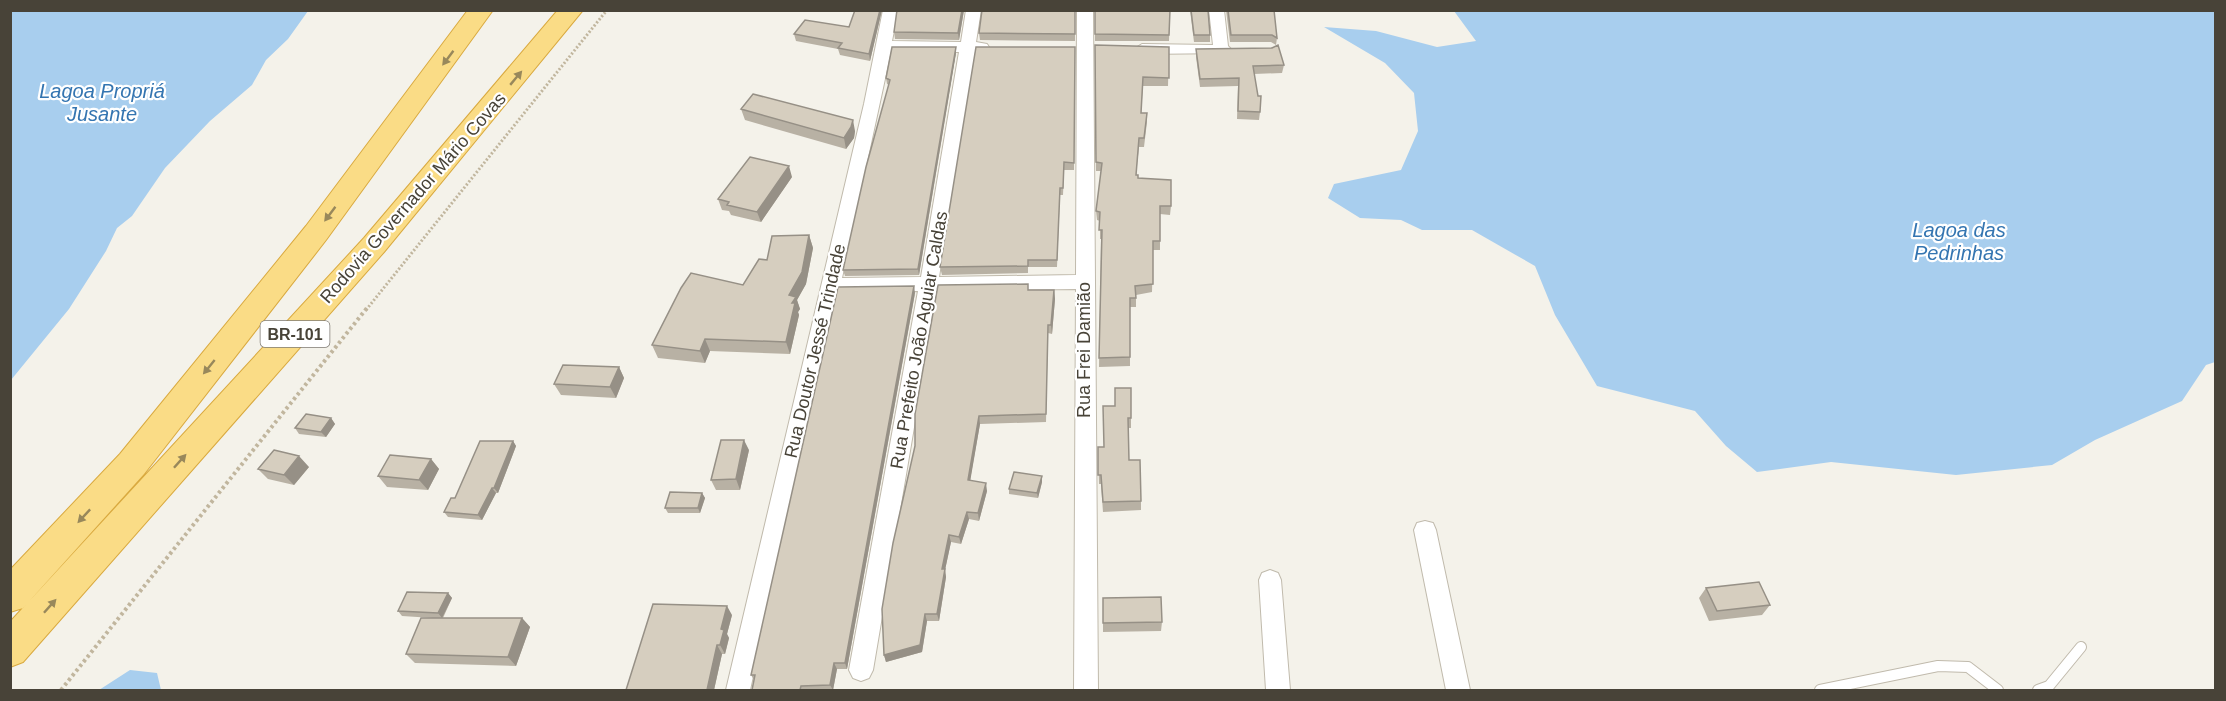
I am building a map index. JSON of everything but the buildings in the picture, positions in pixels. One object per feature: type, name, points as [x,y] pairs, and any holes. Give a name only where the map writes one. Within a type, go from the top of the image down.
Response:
[{"type":"highway","name":"BR-101","points":[[10,596],[132,464],[316,233],[481,10]]},
{"type":"highway","name":"Rodovia Governador Mário Covas","points":[[10,650],[374,245],[571,10]]},
{"type":"street","name":"Rua Doutor Jessé Trindade","points":[[738,690],[891,10]]},
{"type":"street","name":"Rua Prefeito João Aguiar Caldas","points":[[861,670],[929,284],[974,10]]},
{"type":"street","name":"Rua Frei Damião","points":[[1084,10],[1086,690]]},
{"type":"street","points":[[1216,10],[1221,50]]},
{"type":"street","points":[[884,45],[991,47]]},
{"type":"street","points":[[1130,49],[1241,50]]},
{"type":"street","points":[[829,285],[1084,282]]},
{"type":"street","points":[[1425,530],[1458,690]]},
{"type":"street","points":[[1270,580],[1278,690]]},
{"type":"lane","points":[[2038,690],[2049,686],[2080,647]]},
{"type":"lane","points":[[1820,690],[1938,666],[1968,667],[1998,690]]},
{"type":"path","points":[[61,690],[607,10]]},
{"type":"water","name":"Lagoa Propriá Jusante","points":[[11,10],[308,11],[288,39],[266,60],[252,85],[210,121],[165,168],[132,216],[117,228],[106,251],[69,309],[11,380]]},
{"type":"water","name":"Lagoa das Pedrinhas","points":[[1454,11],[2215,11],[2215,362],[2206,365],[2182,401],[2095,440],[2052,465],[1956,475],[1831,462],[1757,472],[1726,446],[1695,411],[1597,386],[1555,315],[1535,266],[1472,230],[1422,230],[1401,220],[1360,218],[1328,198],[1334,184],[1401,170],[1418,131],[1414,93],[1385,63],[1324,27],[1376,31],[1437,47],[1476,41]]},
{"type":"water","points":[[130,670],[157,673],[161,690],[99,690]]}]
